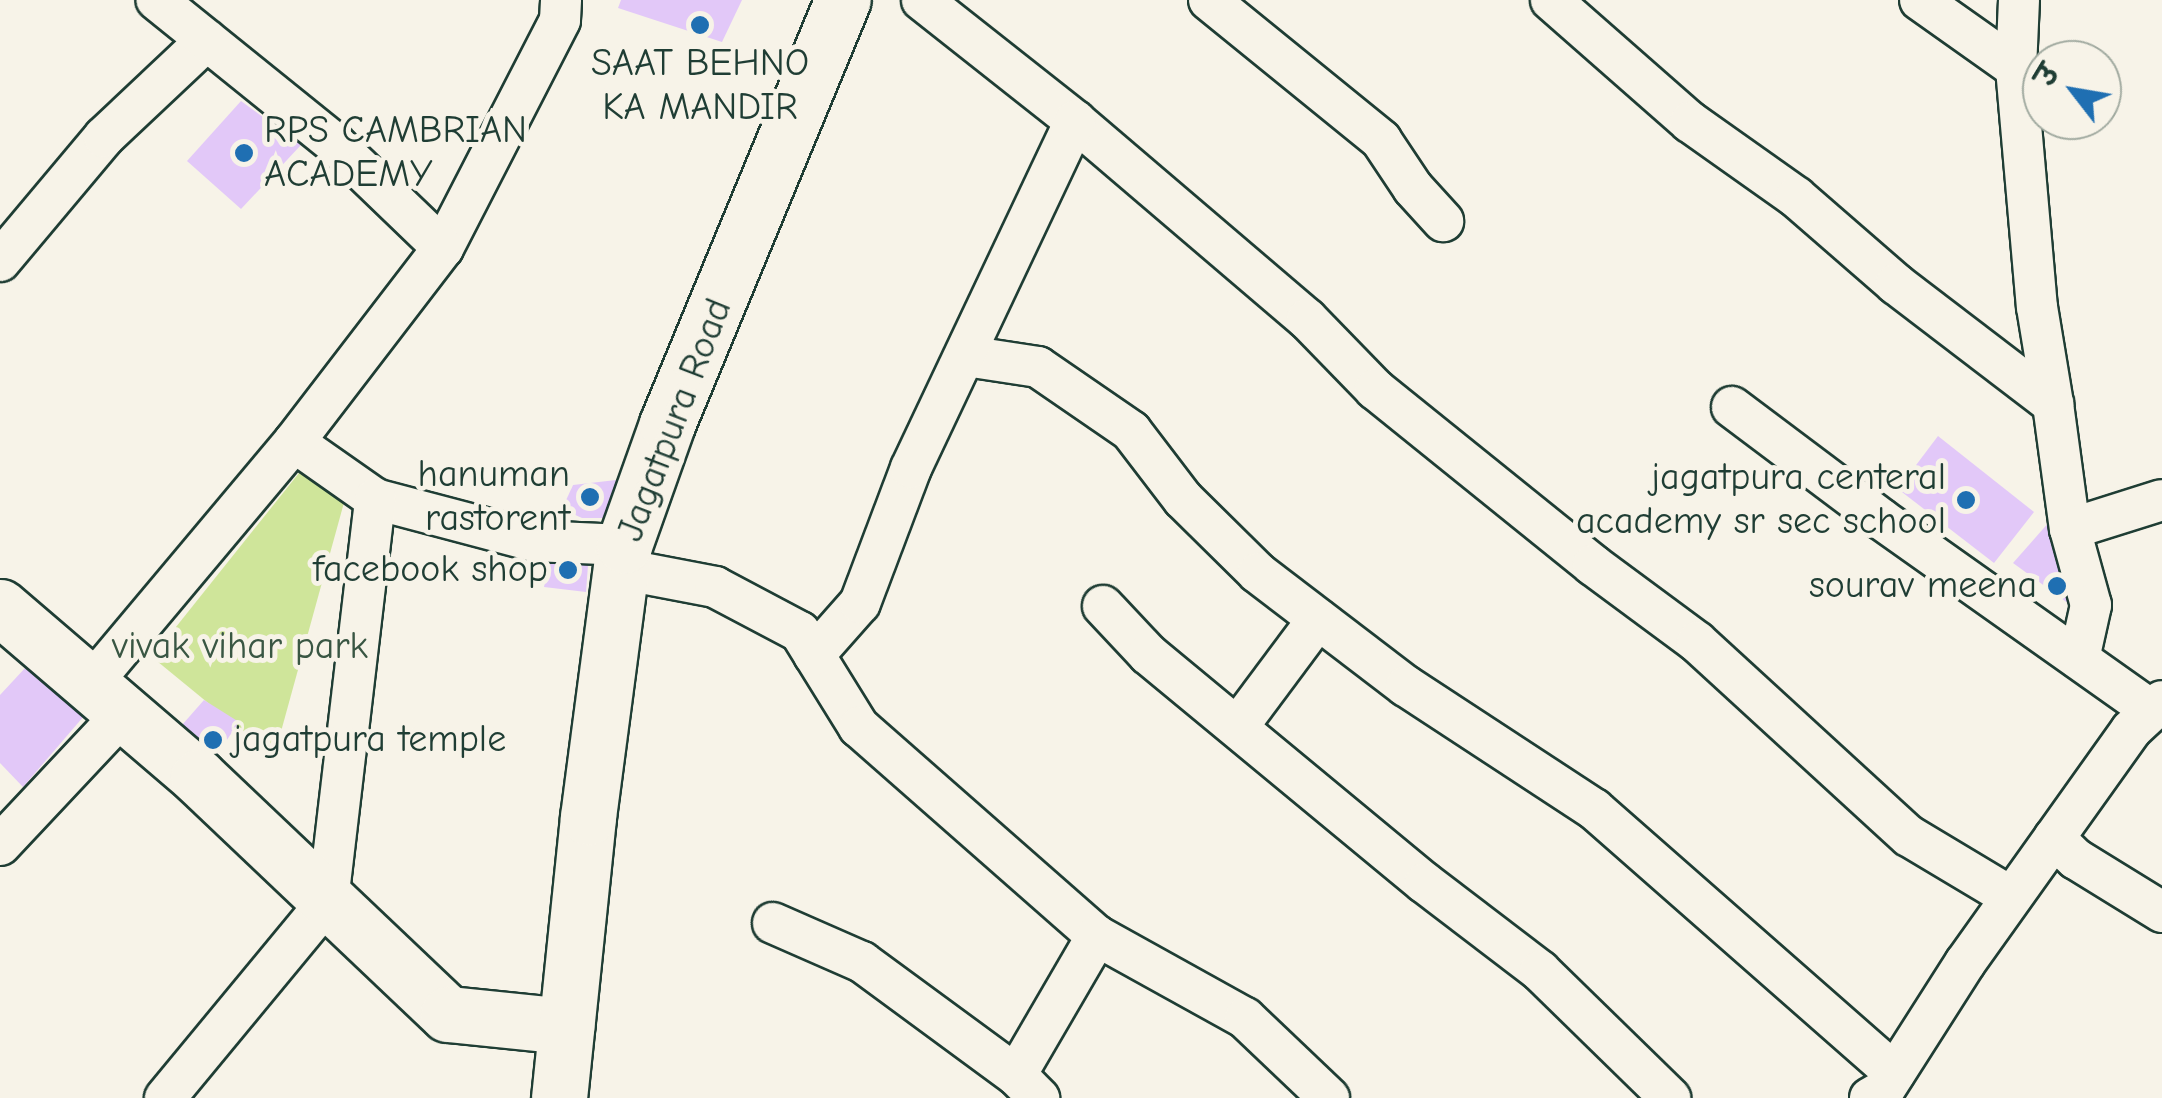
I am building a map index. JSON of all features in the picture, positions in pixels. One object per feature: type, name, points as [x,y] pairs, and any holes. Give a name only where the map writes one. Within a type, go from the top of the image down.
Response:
[{"type":"street","points":[[157,0],[334,142],[443,248]]},
{"type":"street","points":[[0,845],[294,442],[443,248],[560,20],[560,0]]},
{"type":"street","name":"Jagatpura Road","points":[[559,1098],[622,557],[668,424],[843,0]]},
{"type":"street","points":[[922,0],[1074,121],[1307,320],[1375,389],[1697,642],[1909,836],[2012,897]]},
{"type":"street","points":[[1208,0],[1381,140],[1413,188],[1443,221]]},
{"type":"street","points":[[1550,0],[1690,122],[1796,197],[1896,284],[2053,404]]},
{"type":"street","points":[[1920,0],[2016,68]]},
{"type":"street","points":[[2019,0],[2016,68],[2037,307],[2070,529],[2090,605],[2080,660]]},
{"type":"street","points":[[0,261],[104,137],[207,40]]},
{"type":"street","points":[[814,655],[860,603],[911,468],[1074,121]]},
{"type":"street","points":[[966,356],[1038,367],[1131,431],[1183,499],[1258,573],[1406,686],[1594,810],[1886,1090],[2012,897],[2131,730],[2157,705],[2080,660],[1880,520],[1732,407]]},
{"type":"street","points":[[294,442],[375,499],[534,540],[622,557],[715,587],[800,632],[858,727],[1098,936],[1245,1018],[1328,1098]]},
{"type":"street","points":[[166,1098],[328,901],[375,499]]},
{"type":"street","points":[[2070,529],[2162,500]]},
{"type":"street","points":[[1102,606],[1148,654],[1239,725],[1425,884],[1540,971],[1670,1098]]},
{"type":"street","points":[[0,607],[107,699],[448,1014],[566,1026]]},
{"type":"street","points":[[1239,725],[1318,619]]},
{"type":"street","points":[[2054,838],[2076,859],[2162,912]]},
{"type":"street","points":[[774,923],[862,962],[1028,1086],[1098,936]]},
{"type":"green space","name":"vivak vihar park","points":[[307,463],[348,488],[274,757],[152,657]]},
{"type":"building","name":"SAAT BEHNO KA MANDIR","points":[[621,0],[742,0],[722,42],[618,8]]},
{"type":"building","name":"RPS CAMBRIAN ACADEMY","points":[[241,101],[301,145],[241,209],[187,161]]},
{"type":"building","name":"jagatpura centeral academy sr sec school","points":[[1938,436],[2034,512],[1994,563],[1898,489]]},
{"type":"building","name":"hanuman rastorent","points":[[616,480],[609,518],[582,518],[562,509],[573,485]]},
{"type":"building","name":"sourav meena","points":[[2050,521],[2076,609],[2013,563]]},
{"type":"building","name":"facebook shop","points":[[551,552],[589,552],[586,592],[544,587]]},
{"type":"building","points":[[26,667],[84,716],[23,787],[0,763],[0,695]]},
{"type":"building","name":"jagatpura temple","points":[[204,700],[239,722],[216,756],[182,725]]},
{"type":"place","name":"SAAT BEHNO KA MANDIR","points":[[700,25]]},
{"type":"place","name":"RPS CAMBRIAN ACADEMY","points":[[244,153]]},
{"type":"place","name":"hanuman rastorent","points":[[590,497]]},
{"type":"place","name":"jagatpura centeral academy sr sec school","points":[[1966,500]]},
{"type":"place","name":"facebook shop","points":[[568,570]]},
{"type":"place","name":"sourav meena","points":[[2057,586]]},
{"type":"place","name":"jagatpura temple","points":[[213,740]]}]
